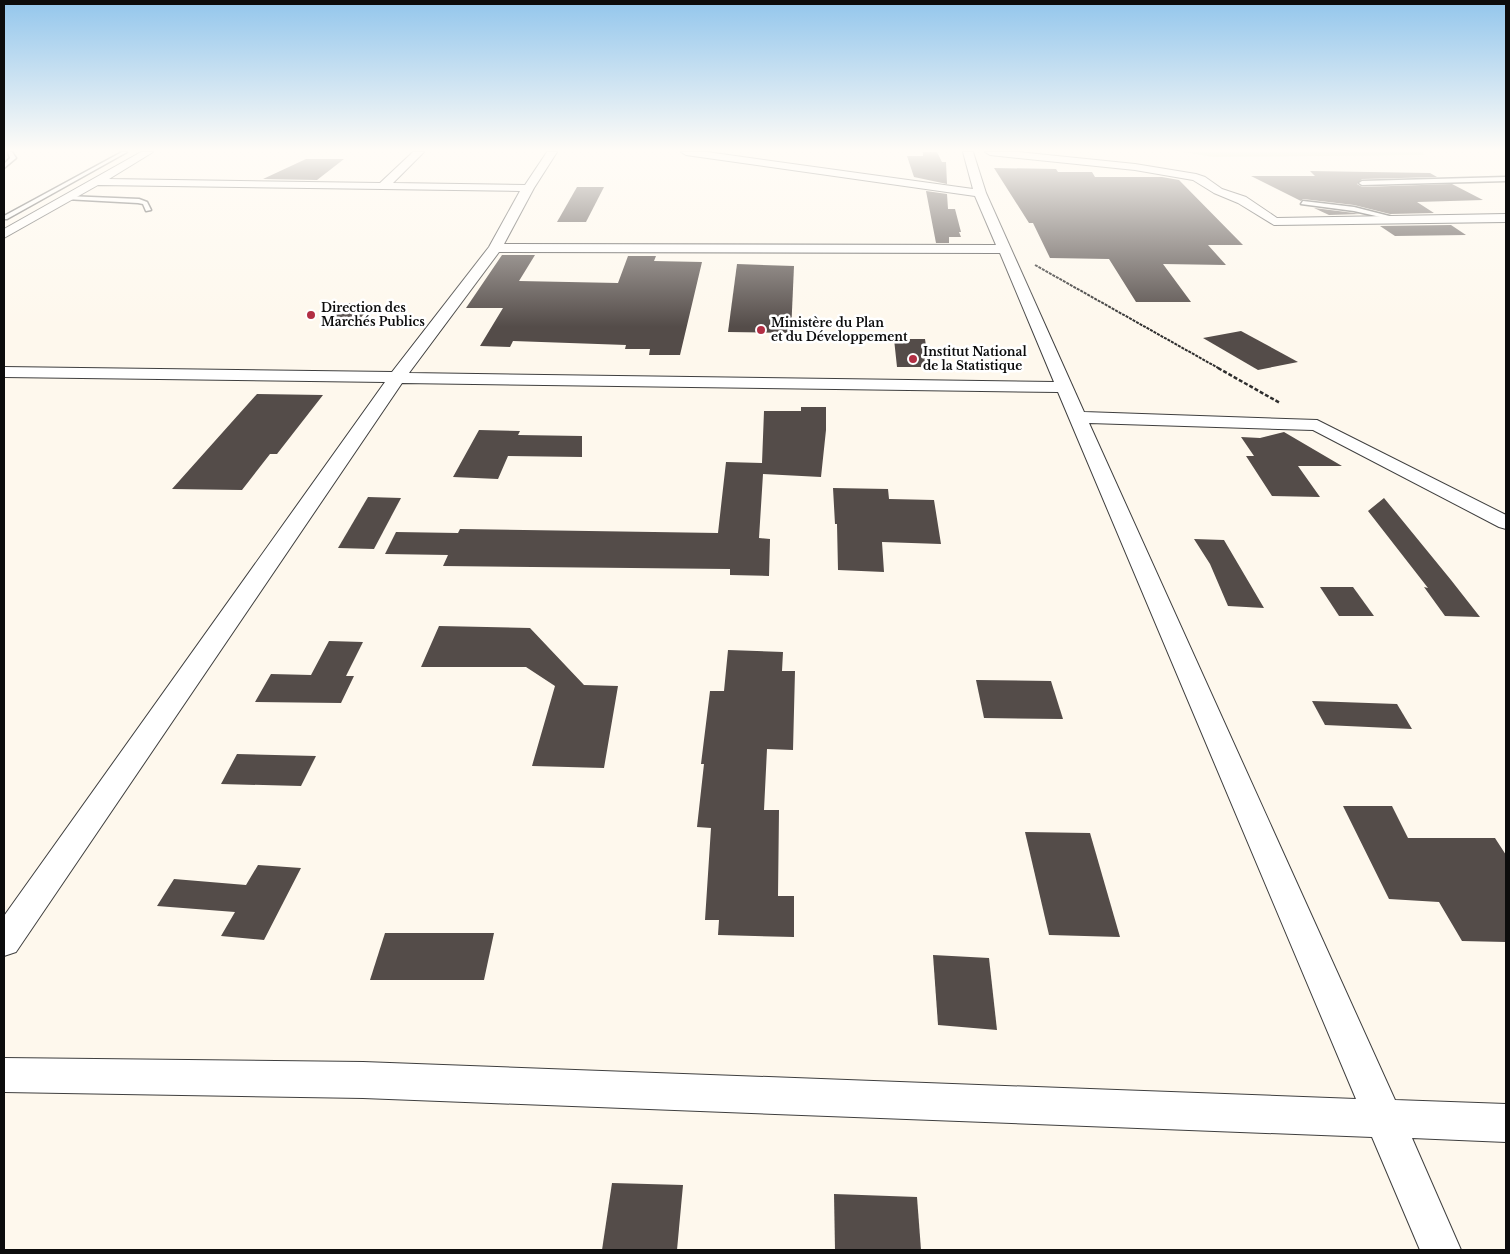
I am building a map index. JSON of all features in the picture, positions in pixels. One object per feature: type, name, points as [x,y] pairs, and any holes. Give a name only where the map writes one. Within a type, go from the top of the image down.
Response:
[{"type":"street","points":[[4,234],[45,211]]},
{"type":"street","points":[[4,942],[397,376],[495,248],[516,211]]},
{"type":"street","points":[[988,211],[1441,1250]]},
{"type":"street","points":[[1259,211],[1274,220],[1283,222],[1506,218]]},
{"type":"street","points":[[495,248],[1006,249]]},
{"type":"street","points":[[4,372],[397,376],[1066,387]]},
{"type":"street","points":[[1079,417],[1317,425],[1418,480],[1506,523]]},
{"type":"street","points":[[4,1075],[363,1080],[1506,1123]]},
{"type":"lane","points":[[5,218],[19,211]]},
{"type":"lane","points":[[1357,211],[1400,219]]},
{"type":"lane","points":[[5,218],[34,217]]},
{"type":"path","points":[[1006,249],[1317,425]]},
{"type":"building","points":[[564,211],[592,211],[586,222],[557,222]]},
{"type":"building","points":[[930,211],[955,211],[961,237],[949,237],[949,243],[936,243]]},
{"type":"building","points":[[1021,211],[1209,211],[1243,245],[1208,245],[1226,265],[1163,264],[1191,302],[1136,302],[1109,259],[1050,258],[1033,223],[1029,223]]},
{"type":"building","points":[[1319,211],[1360,214],[1329,215]]},
{"type":"building","points":[[1376,211],[1430,211],[1434,213],[1390,214]]},
{"type":"building","points":[[1451,225],[1466,235],[1395,236],[1380,226]]},
{"type":"building","points":[[502,255],[535,255],[519,281],[618,283],[628,256],[656,256],[654,261],[702,262],[680,355],[649,355],[650,349],[625,349],[626,345],[513,341],[510,347],[480,346],[503,308],[466,308]]},
{"type":"building","points":[[737,264],[794,266],[791,333],[728,332]]},
{"type":"building","points":[[341,303],[373,303],[353,327],[320,327]]},
{"type":"building","points":[[1241,331],[1298,362],[1258,370],[1203,338]]},
{"type":"building","points":[[894,339],[925,339],[927,367],[897,367]]},
{"type":"building","points":[[257,394],[323,395],[277,454],[270,454],[242,490],[172,489]]},
{"type":"building","points":[[801,407],[826,407],[826,430],[821,477],[763,474],[759,538],[770,539],[769,576],[730,575],[730,569],[443,566],[448,555],[385,554],[396,532],[458,533],[460,529],[718,533],[726,462],[762,463],[764,411],[801,411]]},
{"type":"building","points":[[479,430],[520,431],[518,435],[582,436],[582,457],[508,456],[498,479],[453,477]]},
{"type":"building","points":[[1284,432],[1342,466],[1298,466],[1320,497],[1272,496],[1246,456],[1254,456],[1241,437],[1260,438]]},
{"type":"building","points":[[833,488],[888,489],[889,499],[934,500],[941,544],[882,542],[884,572],[838,570],[837,524],[835,524]]},
{"type":"building","points":[[368,497],[401,498],[374,549],[338,548]]},
{"type":"building","points":[[1384,498],[1480,617],[1445,616],[1424,587],[1428,588],[1368,511]]},
{"type":"building","points":[[1194,539],[1224,540],[1264,608],[1228,606],[1210,564]]},
{"type":"building","points":[[1320,587],[1353,587],[1374,616],[1339,616]]},
{"type":"building","points":[[439,626],[530,628],[584,685],[618,686],[604,768],[532,766],[555,686],[526,667],[421,667]]},
{"type":"building","points":[[329,641],[363,642],[346,676],[354,676],[341,703],[255,702],[271,674],[311,675]]},
{"type":"building","points":[[728,650],[783,652],[782,671],[795,671],[793,750],[767,749],[764,810],[779,810],[778,896],[794,896],[794,937],[718,935],[719,920],[705,920],[711,828],[697,827],[704,764],[701,764],[710,691],[724,691]]},
{"type":"building","points":[[976,680],[1051,681],[1063,719],[984,718]]},
{"type":"building","points":[[1312,701],[1397,704],[1412,729],[1325,725]]},
{"type":"building","points":[[237,754],[316,756],[301,786],[221,784]]},
{"type":"building","points":[[1343,806],[1392,806],[1408,838],[1495,838],[1506,855],[1506,942],[1462,941],[1439,902],[1389,899]]},
{"type":"building","points":[[1025,832],[1090,833],[1120,937],[1049,935]]},
{"type":"building","points":[[258,865],[301,868],[264,940],[221,936],[235,912],[157,906],[174,879],[246,885]]},
{"type":"building","points":[[385,933],[494,933],[484,980],[370,980]]},
{"type":"building","points":[[933,955],[989,958],[997,1030],[938,1025]]},
{"type":"building","points":[[612,1183],[683,1185],[677,1250],[602,1250]]},
{"type":"building","points":[[834,1194],[917,1197],[921,1250],[835,1250]]},
{"type":"place","name":"Direction des Marchés Publics","points":[[311,315]]},
{"type":"place","name":"Ministère du Plan et du Développement","points":[[761,330]]},
{"type":"place","name":"Institut National de la Statistique","points":[[913,359]]}]
